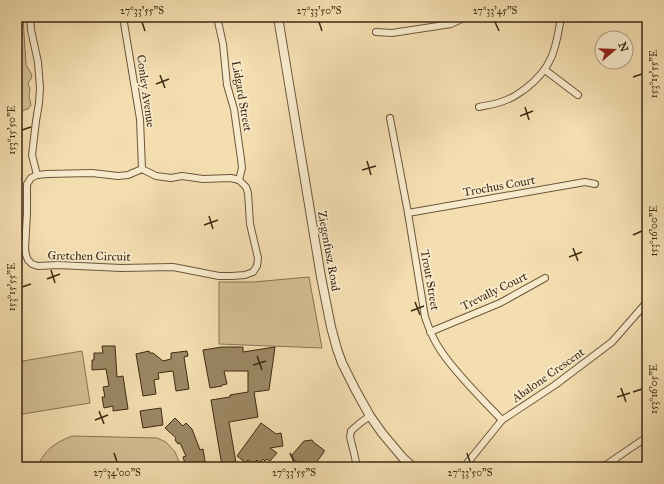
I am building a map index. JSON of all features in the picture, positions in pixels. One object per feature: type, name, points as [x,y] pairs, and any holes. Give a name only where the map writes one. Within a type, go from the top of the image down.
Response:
[{"type":"street","points":[[30,17],[31,30],[38,62],[40,88],[40,103],[36,121],[32,155],[37,175],[92,174],[118,176],[128,175],[142,170],[156,176],[171,178],[182,176],[203,179],[231,178],[239,180]]},
{"type":"street","name":"Conley Avenue","points":[[123,17],[140,119],[142,170]]},
{"type":"street","name":"Lidgard Street","points":[[217,17],[223,44],[227,85],[234,109],[242,159],[242,168],[239,180]]},
{"type":"street","name":"Ziegenfusz Road","points":[[278,17],[321,277],[331,327],[342,363],[370,416],[403,458],[413,467]]},
{"type":"street","points":[[376,32],[392,33],[452,24],[466,17]]},
{"type":"street","points":[[479,108],[506,101],[534,82],[545,70],[551,60],[557,42],[561,17]]},
{"type":"street","points":[[545,70],[578,95]]},
{"type":"street","name":"Trout Street","points":[[390,118],[408,213],[425,317],[430,332],[451,366],[502,420]]},
{"type":"street","name":"Gretchen Circuit","points":[[37,175],[31,178],[27,184],[25,249],[28,260],[32,264],[38,266],[58,265],[121,268],[173,267],[220,276],[245,275],[253,272],[257,266],[258,258],[250,224],[248,193],[246,187],[239,180]]},
{"type":"street","name":"Trochus Court","points":[[408,213],[585,182],[594,184]]},
{"type":"street","name":"Trevally Court","points":[[430,332],[500,303],[545,278]]},
{"type":"street","name":"Abalone Crescent","points":[[464,467],[502,420],[555,385],[612,342],[647,302]]},
{"type":"street","points":[[357,467],[350,437],[351,431],[370,416]]},
{"type":"street","points":[[603,467],[647,437]]},
{"type":"shaded area","points":[[17,17],[23,17],[26,65],[32,75],[28,83],[31,105],[19,115],[21,122],[17,122]]},
{"type":"shaded area","points":[[309,277],[322,348],[219,344],[219,282],[253,282]]},
{"type":"shaded area","points":[[82,351],[90,403],[17,415],[17,362]]},
{"type":"shaded area","points":[[72,436],[157,438],[166,442],[175,452],[181,467],[37,467],[43,456],[55,444]]},
{"type":"building","points":[[102,346],[115,346],[117,377],[123,376],[128,409],[113,411],[113,406],[104,408],[102,397],[105,397],[103,387],[109,386],[106,369],[92,370],[94,353],[103,353]]},
{"type":"building","points":[[222,347],[243,347],[243,352],[275,347],[269,390],[254,392],[258,417],[229,422],[236,463],[222,466],[211,400],[248,392],[248,371],[224,371],[227,384],[210,388],[203,350]]},
{"type":"building","points":[[149,351],[163,361],[171,359],[171,353],[187,351],[188,356],[184,357],[189,389],[176,391],[173,371],[158,373],[159,379],[154,380],[156,394],[143,396],[136,354]]},
{"type":"building","points":[[161,408],[163,425],[143,428],[140,411]]},
{"type":"building","points":[[175,418],[183,426],[186,423],[192,429],[200,450],[203,449],[206,467],[186,467],[183,457],[186,456],[180,443],[178,444],[175,440],[176,438],[165,428]]},
{"type":"building","points":[[261,423],[276,434],[281,433],[283,446],[270,448],[277,453],[270,461],[267,459],[265,461],[263,459],[260,463],[257,460],[254,464],[248,460],[246,463],[237,456]]},
{"type":"building","points":[[312,440],[324,450],[324,452],[313,467],[308,467],[299,461],[298,463],[293,459],[292,455],[304,441]]}]
